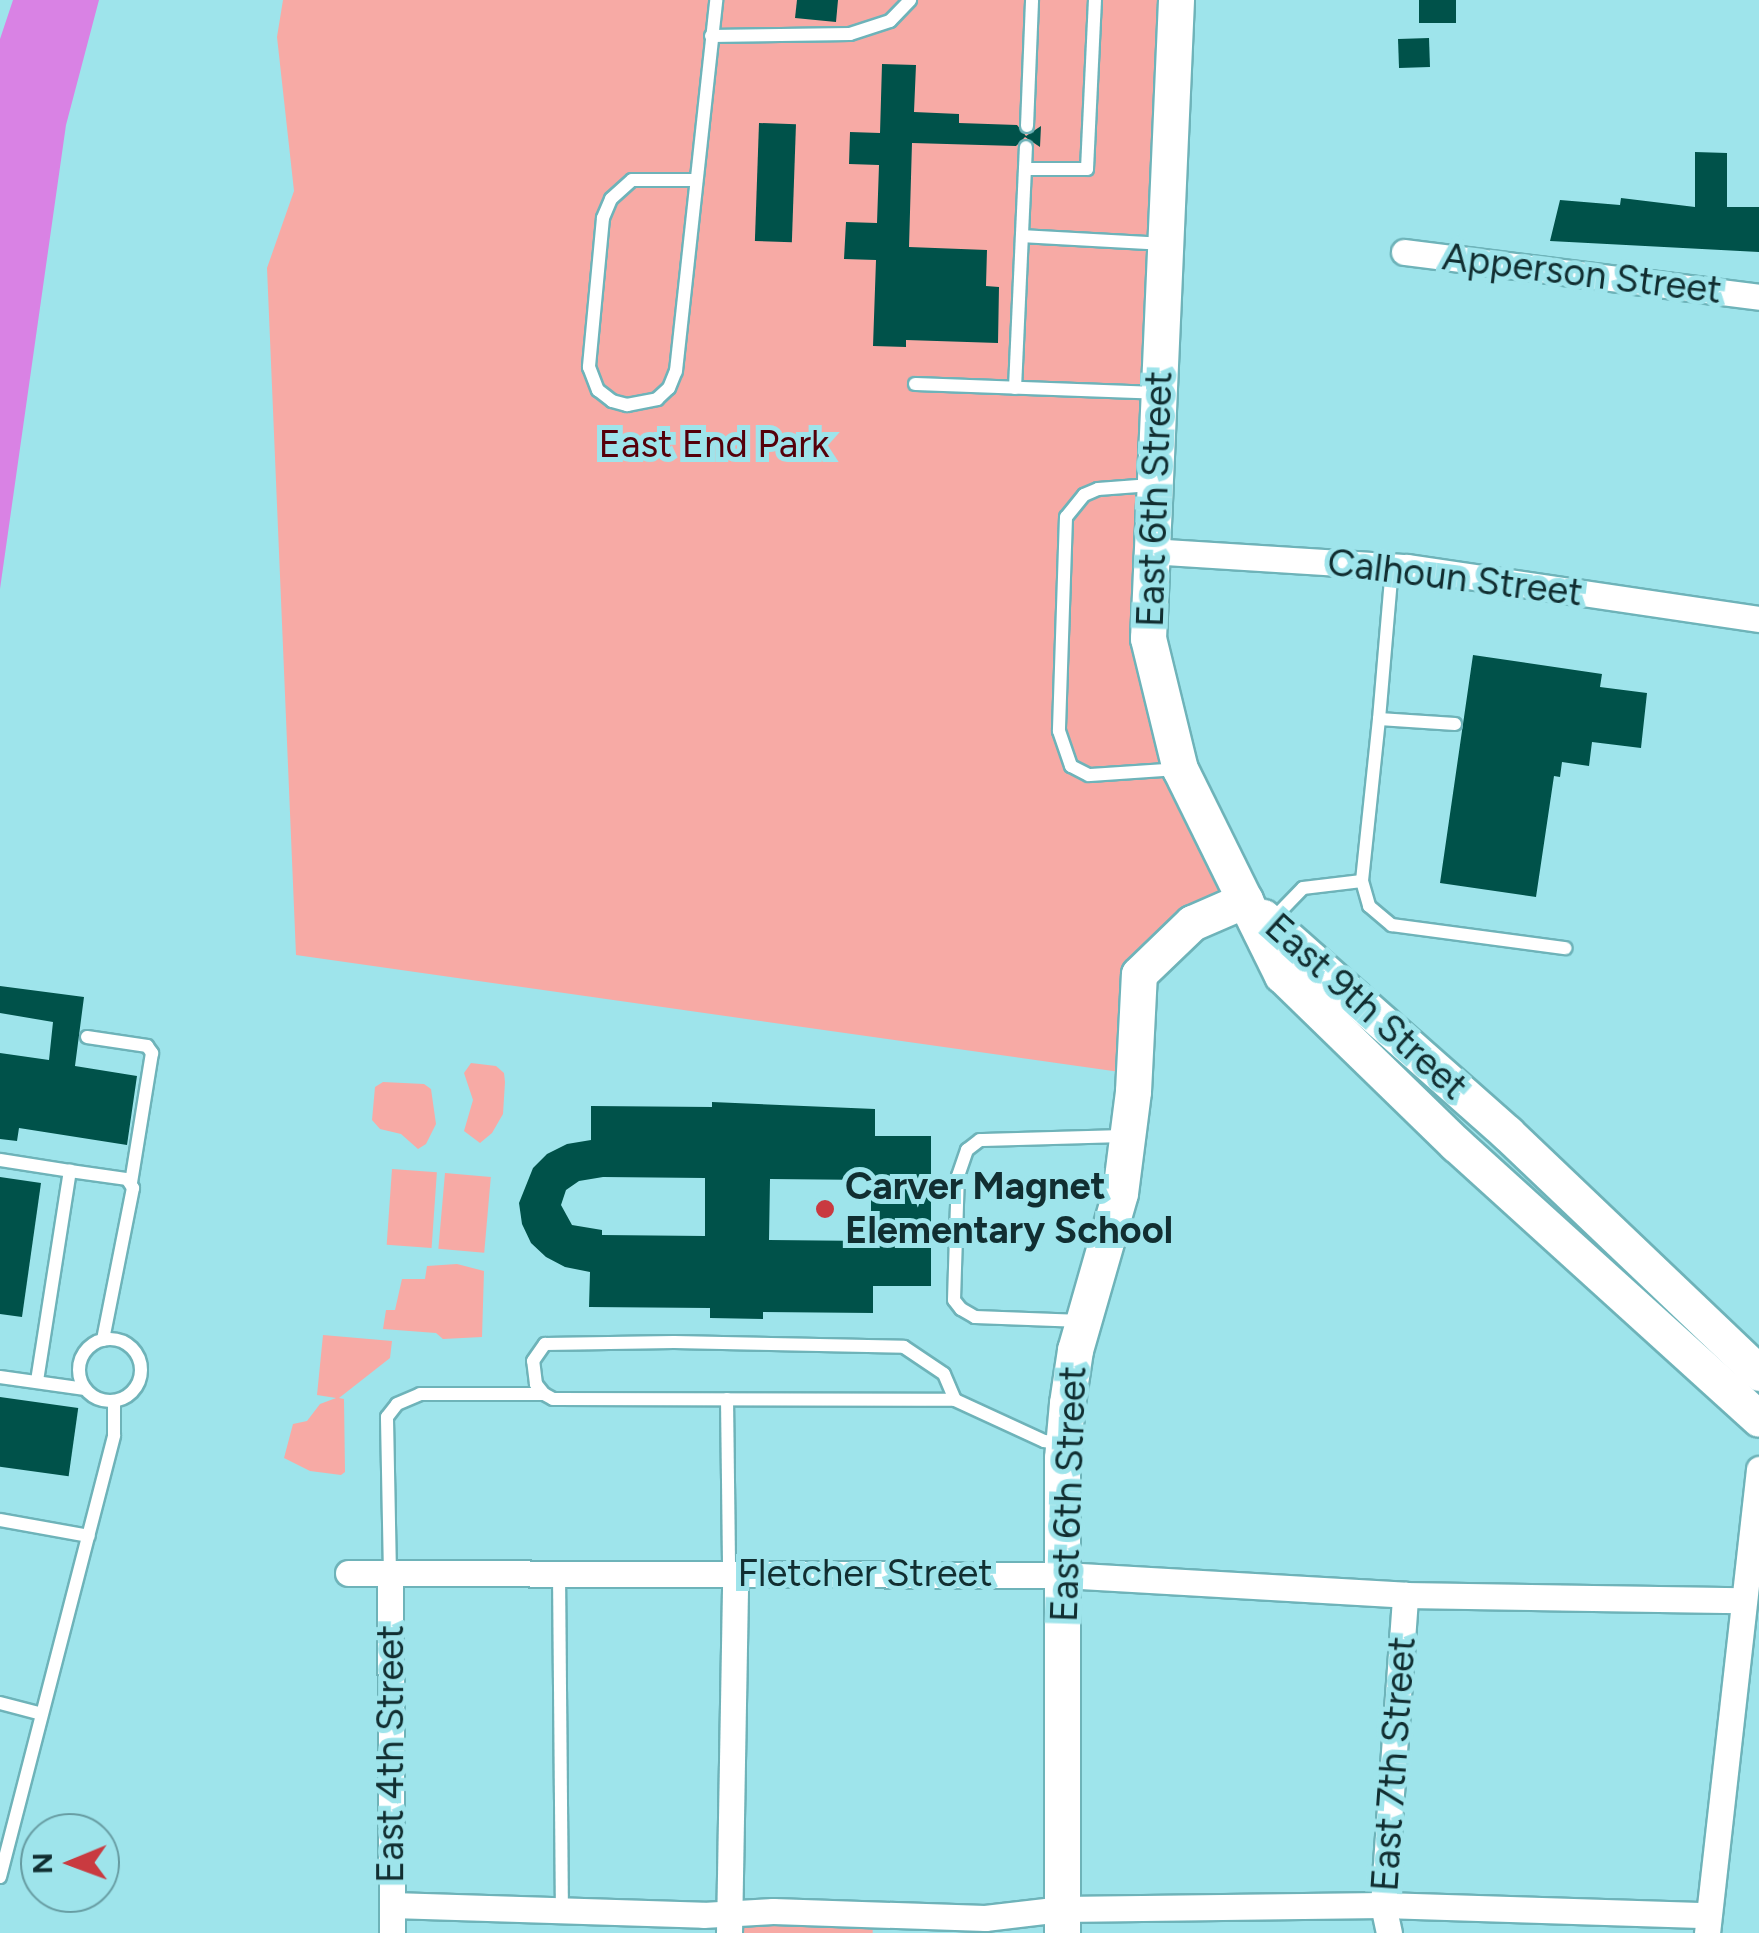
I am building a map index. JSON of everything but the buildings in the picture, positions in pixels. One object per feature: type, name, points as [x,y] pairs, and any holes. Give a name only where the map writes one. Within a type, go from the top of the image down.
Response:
[{"type":"main road","name":"East 6th Street","points":[[1062,1921],[1064,1444],[1082,1321],[1108,1244],[1128,1136],[1139,974],[1192,923],[1257,911],[1180,768],[1148,638],[1176,0]]},
{"type":"main road","name":"East 9th Street","points":[[1257,911],[1508,1132],[1759,1374]]},
{"type":"main road","name":"East 9th Street","points":[[1257,911],[1282,975],[1456,1144],[1759,1419]]},
{"type":"street","name":"Apperson Street","points":[[1404,252],[1759,297]]},
{"type":"street","name":"Calhoun Street","points":[[1150,551],[1392,566],[1759,619]]},
{"type":"street","points":[[392,1905],[562,1910],[728,1924],[806,1911],[1062,1921],[1383,1905],[1708,1924],[1741,1600],[1759,1469]]},
{"type":"street","name":"Fletcher Street","points":[[348,1573],[1063,1575],[1405,1595],[1741,1600]]},
{"type":"street","points":[[728,1924],[732,1573]]},
{"type":"street","name":"East 4th Street","points":[[390,1575],[392,1933]]},
{"type":"street","name":"East 7th Street","points":[[1388,1933],[1383,1905],[1405,1595]]},
{"type":"lane","points":[[696,180],[644,177],[621,186],[610,199],[597,247],[589,367],[598,390],[612,401],[627,406],[657,399],[669,388],[676,371],[716,0]]},
{"type":"lane","points":[[712,36],[850,34],[890,21],[910,0]]},
{"type":"lane","points":[[1027,126],[1032,0]]},
{"type":"lane","points":[[1025,170],[1087,169],[1095,0]]},
{"type":"lane","points":[[1016,388],[1026,147]]},
{"type":"lane","points":[[1022,236],[1165,244]]},
{"type":"lane","points":[[915,384],[1158,393]]},
{"type":"lane","points":[[1154,485],[1098,489],[1084,495],[1066,517],[1058,731],[1071,766],[1090,775],[1180,768]]},
{"type":"lane","points":[[1392,566],[1362,881],[1372,912],[1392,925],[1565,948]]},
{"type":"lane","points":[[1378,719],[1455,724]]},
{"type":"lane","points":[[1257,911],[1303,888],[1362,881]]},
{"type":"lane","points":[[87,1037],[147,1046],[152,1053],[103,1340],[82,1358],[80,1379],[85,1389],[98,1400],[114,1402],[124,1399],[140,1383],[141,1362],[128,1344],[103,1340]]},
{"type":"lane","points":[[1082,1321],[974,1318],[961,1309],[954,1300],[958,1176],[967,1150],[980,1140],[1128,1136]]},
{"type":"lane","points":[[0,1160],[132,1182]]},
{"type":"lane","points":[[37,1382],[70,1171]]},
{"type":"lane","points":[[955,1400],[944,1374],[904,1347],[545,1344],[533,1361],[536,1384],[553,1399],[955,1400],[1044,1441],[1064,1444]]},
{"type":"lane","points":[[0,1377],[85,1389]]},
{"type":"lane","points":[[390,1575],[386,1432],[388,1417],[397,1404],[420,1394],[544,1394]]},
{"type":"lane","points":[[728,1399],[732,1573]]},
{"type":"lane","points":[[0,1876],[6,1833],[42,1714],[114,1435],[114,1402]]},
{"type":"lane","points":[[0,1520],[89,1536]]},
{"type":"lane","points":[[559,1572],[562,1910]]},
{"type":"lane","points":[[0,1703],[42,1714]]},
{"type":"green space","name":"East End Park","points":[[283,0],[1171,0],[1161,690],[1245,900],[1139,974],[1134,1074],[296,955],[267,268],[294,191],[277,37]]},
{"type":"green space","points":[[471,1063],[496,1066],[504,1073],[503,1114],[492,1133],[480,1143],[464,1131],[473,1100],[464,1073]]},
{"type":"green space","points":[[383,1082],[424,1084],[431,1089],[436,1124],[426,1144],[418,1149],[401,1134],[380,1129],[372,1120],[375,1087]]},
{"type":"green space","points":[[392,1169],[437,1172],[432,1248],[387,1245]]},
{"type":"green space","points":[[445,1173],[491,1177],[484,1253],[438,1249]]},
{"type":"green space","points":[[457,1264],[484,1271],[482,1337],[443,1339],[436,1333],[383,1329],[386,1310],[395,1310],[402,1279],[425,1279],[427,1266]]},
{"type":"green space","points":[[323,1335],[392,1341],[390,1358],[339,1398],[344,1399],[345,1472],[341,1475],[310,1471],[284,1458],[293,1424],[307,1421],[320,1404],[336,1398],[317,1395]]},
{"type":"green space","points":[[728,1914],[873,1917],[873,1933],[728,1933]]},
{"type":"shaded area","points":[[13,0],[99,0],[66,125],[0,589],[0,39]]},
{"type":"place","name":"Carver Magnet Elementary School","points":[[825,1209]]}]
